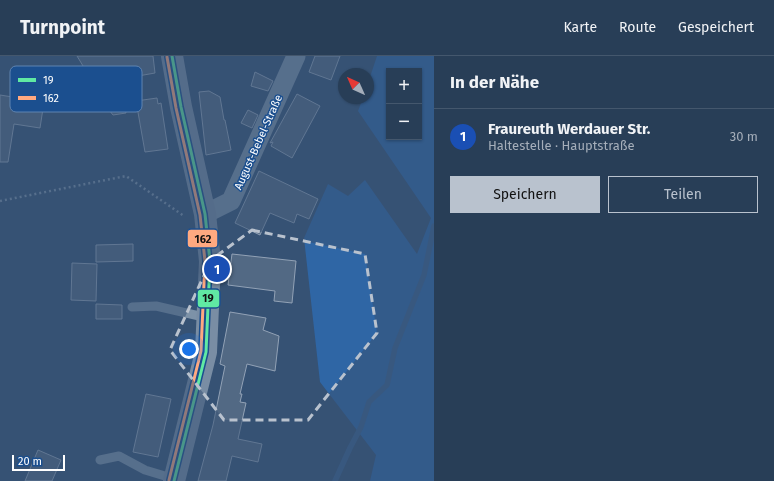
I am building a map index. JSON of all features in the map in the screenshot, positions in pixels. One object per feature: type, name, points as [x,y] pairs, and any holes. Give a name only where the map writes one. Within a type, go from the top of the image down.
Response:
[{"type":"main road","points":[[172,56],[180,107],[205,214],[210,261],[206,352],[174,480]]},
{"type":"street","name":"August-Bebel-Straße","points":[[205,214],[231,201],[296,56]]},
{"type":"lane","points":[[132,307],[156,306],[208,318]]},
{"type":"lane","points":[[100,460],[119,456],[145,470],[174,480]]},
{"type":"path","points":[[0,201],[126,176],[187,218],[205,214]]},
{"type":"highlighted area","points":[[252,230],[365,254],[377,333],[308,420],[224,420],[170,350],[211,260]]},
{"type":"shaded area","points":[[377,56],[434,56],[434,481],[370,481],[376,455],[320,382],[304,238],[328,184],[348,196],[365,180],[417,254],[431,218],[358,111],[361,104],[374,104],[373,68]]},
{"type":"building","points":[[77,56],[153,56],[155,73],[142,75],[142,66],[83,66]]},
{"type":"building","points":[[315,56],[340,56],[331,80],[309,72]]},
{"type":"building","points":[[255,72],[273,81],[268,91],[251,86]]},
{"type":"building","points":[[209,91],[220,97],[231,150],[206,155],[199,92]]},
{"type":"building","points":[[297,94],[320,106],[292,158],[271,146],[273,142],[270,143]]},
{"type":"building","points":[[0,95],[10,97],[10,112],[42,112],[40,128],[14,124],[8,162],[0,162]]},
{"type":"building","points":[[157,98],[158,104],[161,103],[168,149],[145,152],[138,112],[142,112],[142,100]]},
{"type":"building","points":[[248,110],[258,115],[252,128],[241,123]]},
{"type":"building","points":[[111,112],[126,112],[126,113],[113,115]]},
{"type":"building","points":[[259,171],[318,199],[309,219],[297,214],[294,223],[270,213],[260,235],[235,223]]},
{"type":"building","points":[[133,244],[133,261],[96,262],[96,245]]},
{"type":"building","points":[[232,254],[296,261],[292,303],[274,301],[275,291],[228,285]]},
{"type":"building","points":[[72,263],[97,264],[96,301],[71,300]]},
{"type":"building","points":[[96,304],[122,305],[122,319],[96,319]]},
{"type":"building","points":[[230,312],[266,318],[263,330],[279,336],[275,371],[247,364],[240,394],[242,394],[240,402],[246,403],[238,439],[262,444],[258,462],[232,456],[226,481],[198,481],[213,425],[225,366],[220,364]]},
{"type":"building","points":[[146,394],[171,399],[158,457],[133,452]]},
{"type":"building","points":[[38,450],[61,460],[52,481],[25,481]]},
{"type":"waterway","points":[[335,481],[361,427],[369,402],[387,385],[395,348],[424,275],[434,226]]},
{"type":"transit line","name":"19","points":[[172,56],[181,107],[205,214],[210,261],[206,352],[174,481]]},
{"type":"transit line","name":"162","points":[[167,57],[176,108],[200,215],[205,261],[201,351],[169,480]]},
{"type":"place","name":"Fraureuth Werdauer Str.","points":[[217,269]]}]
